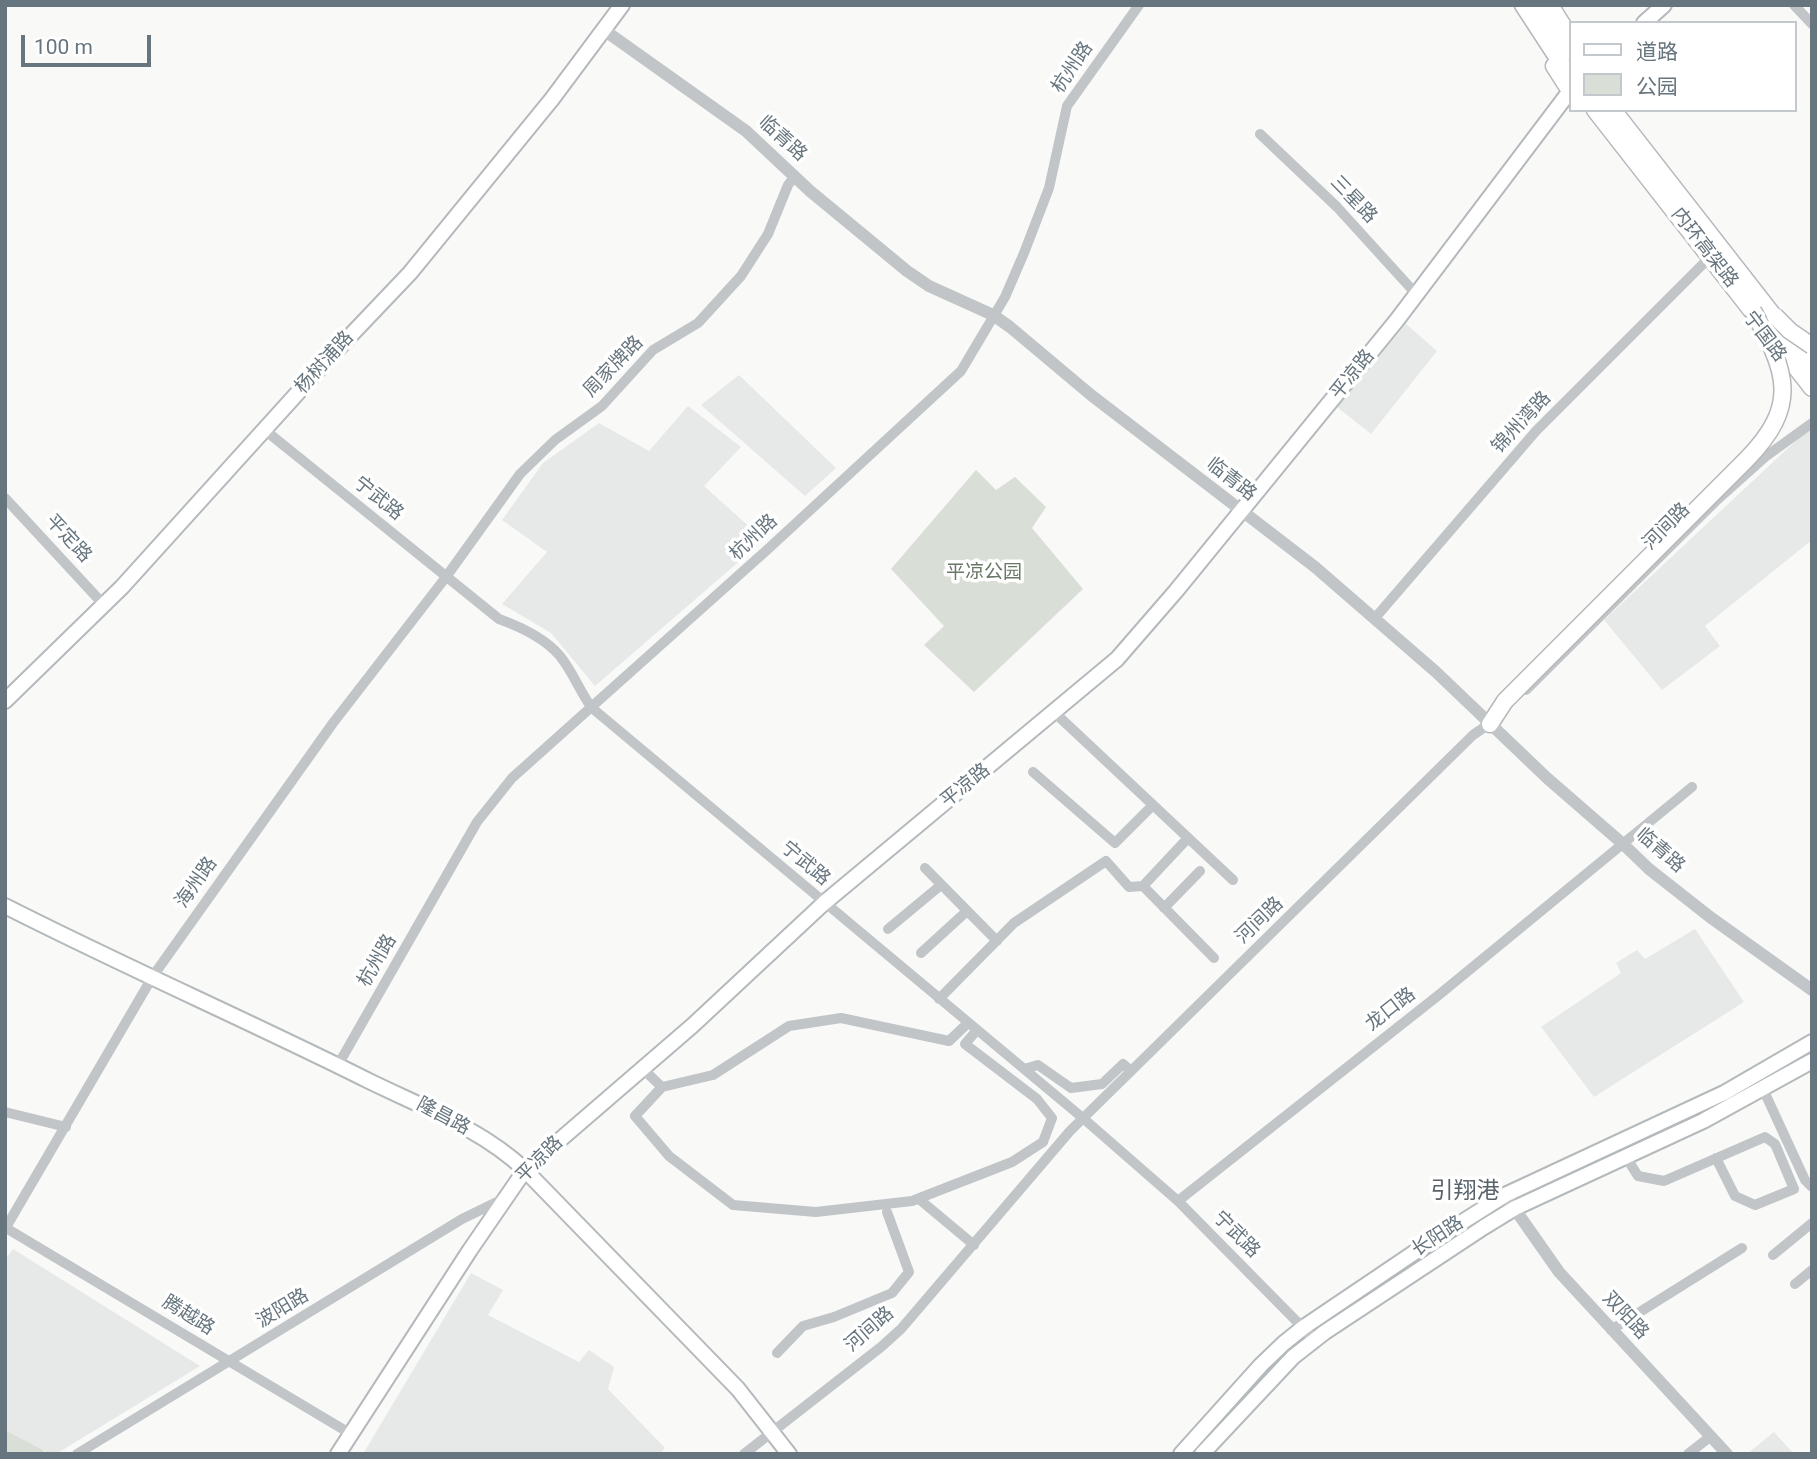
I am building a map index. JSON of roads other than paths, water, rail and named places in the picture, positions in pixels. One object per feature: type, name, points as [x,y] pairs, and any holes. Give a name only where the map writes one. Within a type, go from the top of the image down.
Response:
[{"type":"main road","name":"杨树浦路","points":[[5,701],[104,605],[410,273],[552,99],[621,5]]},
{"type":"main road","points":[[1514,5],[1568,88]]},
{"type":"main road","points":[[1523,5],[1568,74]]},
{"type":"main road","points":[[1541,5],[1568,49]]},
{"type":"main road","points":[[1550,5],[1568,34]]},
{"type":"main road","points":[[1646,21],[1664,5]]},
{"type":"main road","name":"平凉路","points":[[338,1454],[525,1170],[702,1016],[824,903],[1117,659],[1241,512],[1417,295],[1568,94]]},
{"type":"main road","name":"宁国路","points":[[1588,112],[1812,400]]},
{"type":"main road","name":"内环高架路","points":[[1597,112],[1812,388]]},
{"type":"main road","name":"内环高架路","points":[[1615,112],[1812,365]]},
{"type":"main road","name":"宁国路","points":[[1623,112],[1718,239],[1812,355]]},
{"type":"main road","points":[[1490,724],[1505,701],[1737,470],[1770,432],[1782,405],[1783,377],[1779,362],[1753,311]]},
{"type":"main road","points":[[1775,316],[1790,331],[1812,346]]},
{"type":"main road","name":"隆昌路","points":[[5,906],[412,1101],[500,1147],[738,1389],[789,1454]]},
{"type":"main road","name":"长阳路","points":[[1181,1454],[1261,1365],[1304,1328],[1421,1248],[1505,1195],[1724,1093],[1812,1042]]},
{"type":"main road","name":"长阳路","points":[[1202,1454],[1267,1383],[1315,1340],[1432,1261],[1515,1209],[1703,1121],[1812,1061]]},
{"type":"street","name":"杭州路","points":[[338,1065],[477,822],[512,778],[768,550],[961,371],[1005,297],[1049,188],[1067,106],[1139,5]]},
{"type":"street","points":[[1794,5],[1812,24]]},
{"type":"street","name":"临青路","points":[[604,30],[746,131],[835,213],[907,271],[945,294],[993,315],[1091,395],[1315,567],[1649,869],[1710,917],[1812,990]]},
{"type":"street","name":"三星路","points":[[1260,134],[1337,207],[1417,295]]},
{"type":"street","name":"周家牌路","points":[[446,578],[520,474],[555,440],[602,406],[653,350],[698,323],[741,276],[768,234],[794,176]]},
{"type":"street","name":"锦州湾路","points":[[1374,618],[1536,431],[1706,261]]},
{"type":"street","name":"河间路","points":[[744,1454],[901,1329],[1070,1131],[1130,1070],[1473,735],[1490,724],[1554,664],[1717,500],[1765,457],[1812,423]]},
{"type":"street","name":"宁武路","points":[[265,431],[499,619],[551,648],[562,659],[592,708],[1084,1119],[1178,1201],[1315,1340]]},
{"type":"street","name":"平定路","points":[[5,498],[104,605]]},
{"type":"street","name":"海州路","points":[[6,1228],[153,976],[326,732],[446,578]]},
{"type":"street","points":[[1055,713],[1233,880]]},
{"type":"street","points":[[1033,772],[1115,843],[1153,806]]},
{"type":"street","name":"龙口路","points":[[1178,1201],[1440,994],[1692,787]]},
{"type":"street","points":[[939,999],[1014,923],[1106,861],[1129,887],[1143,886],[1188,838]]},
{"type":"street","points":[[925,869],[997,941]]},
{"type":"street","points":[[1164,908],[1200,871]]},
{"type":"street","points":[[888,929],[941,885]]},
{"type":"street","points":[[1143,886],[1214,958]]},
{"type":"street","points":[[921,953],[967,911]]},
{"type":"street","points":[[968,1023],[949,1041],[841,1018],[789,1026],[713,1075],[662,1087],[635,1116],[669,1156],[733,1205],[816,1212],[912,1202],[1012,1162],[1043,1142],[1052,1118],[1037,1099],[965,1044],[977,1030]]},
{"type":"street","points":[[1024,1069],[1038,1065],[1071,1088],[1102,1084],[1123,1064],[1130,1070]]},
{"type":"street","points":[[642,1068],[662,1087]]},
{"type":"street","points":[[1763,1089],[1805,1180],[1812,1187]]},
{"type":"street","points":[[5,1112],[66,1127]]},
{"type":"street","points":[[1626,1157],[1638,1176],[1664,1181],[1716,1158],[1765,1137],[1775,1144],[1794,1189],[1755,1205],[1735,1196],[1716,1158]]},
{"type":"street","name":"双阳路","points":[[1505,1195],[1559,1272],[1727,1454]]},
{"type":"street","name":"波阳路","points":[[77,1454],[462,1219],[507,1196]]},
{"type":"street","points":[[919,1199],[974,1245]]},
{"type":"street","points":[[777,1353],[803,1326],[834,1317],[892,1293],[909,1272],[887,1212]]},
{"type":"street","points":[[1773,1255],[1812,1223]]},
{"type":"street","name":"腾越路","points":[[6,1228],[351,1434]]},
{"type":"street","points":[[1611,1330],[1742,1248]]},
{"type":"street","points":[[1795,1284],[1812,1270]]},
{"type":"street","points":[[1688,1454],[1710,1436]]},
{"type":"district","name":"引翔港","points":[[1465,1192]]},
{"type":"park label","name":"平凉公园","points":[[984,573]]}]
